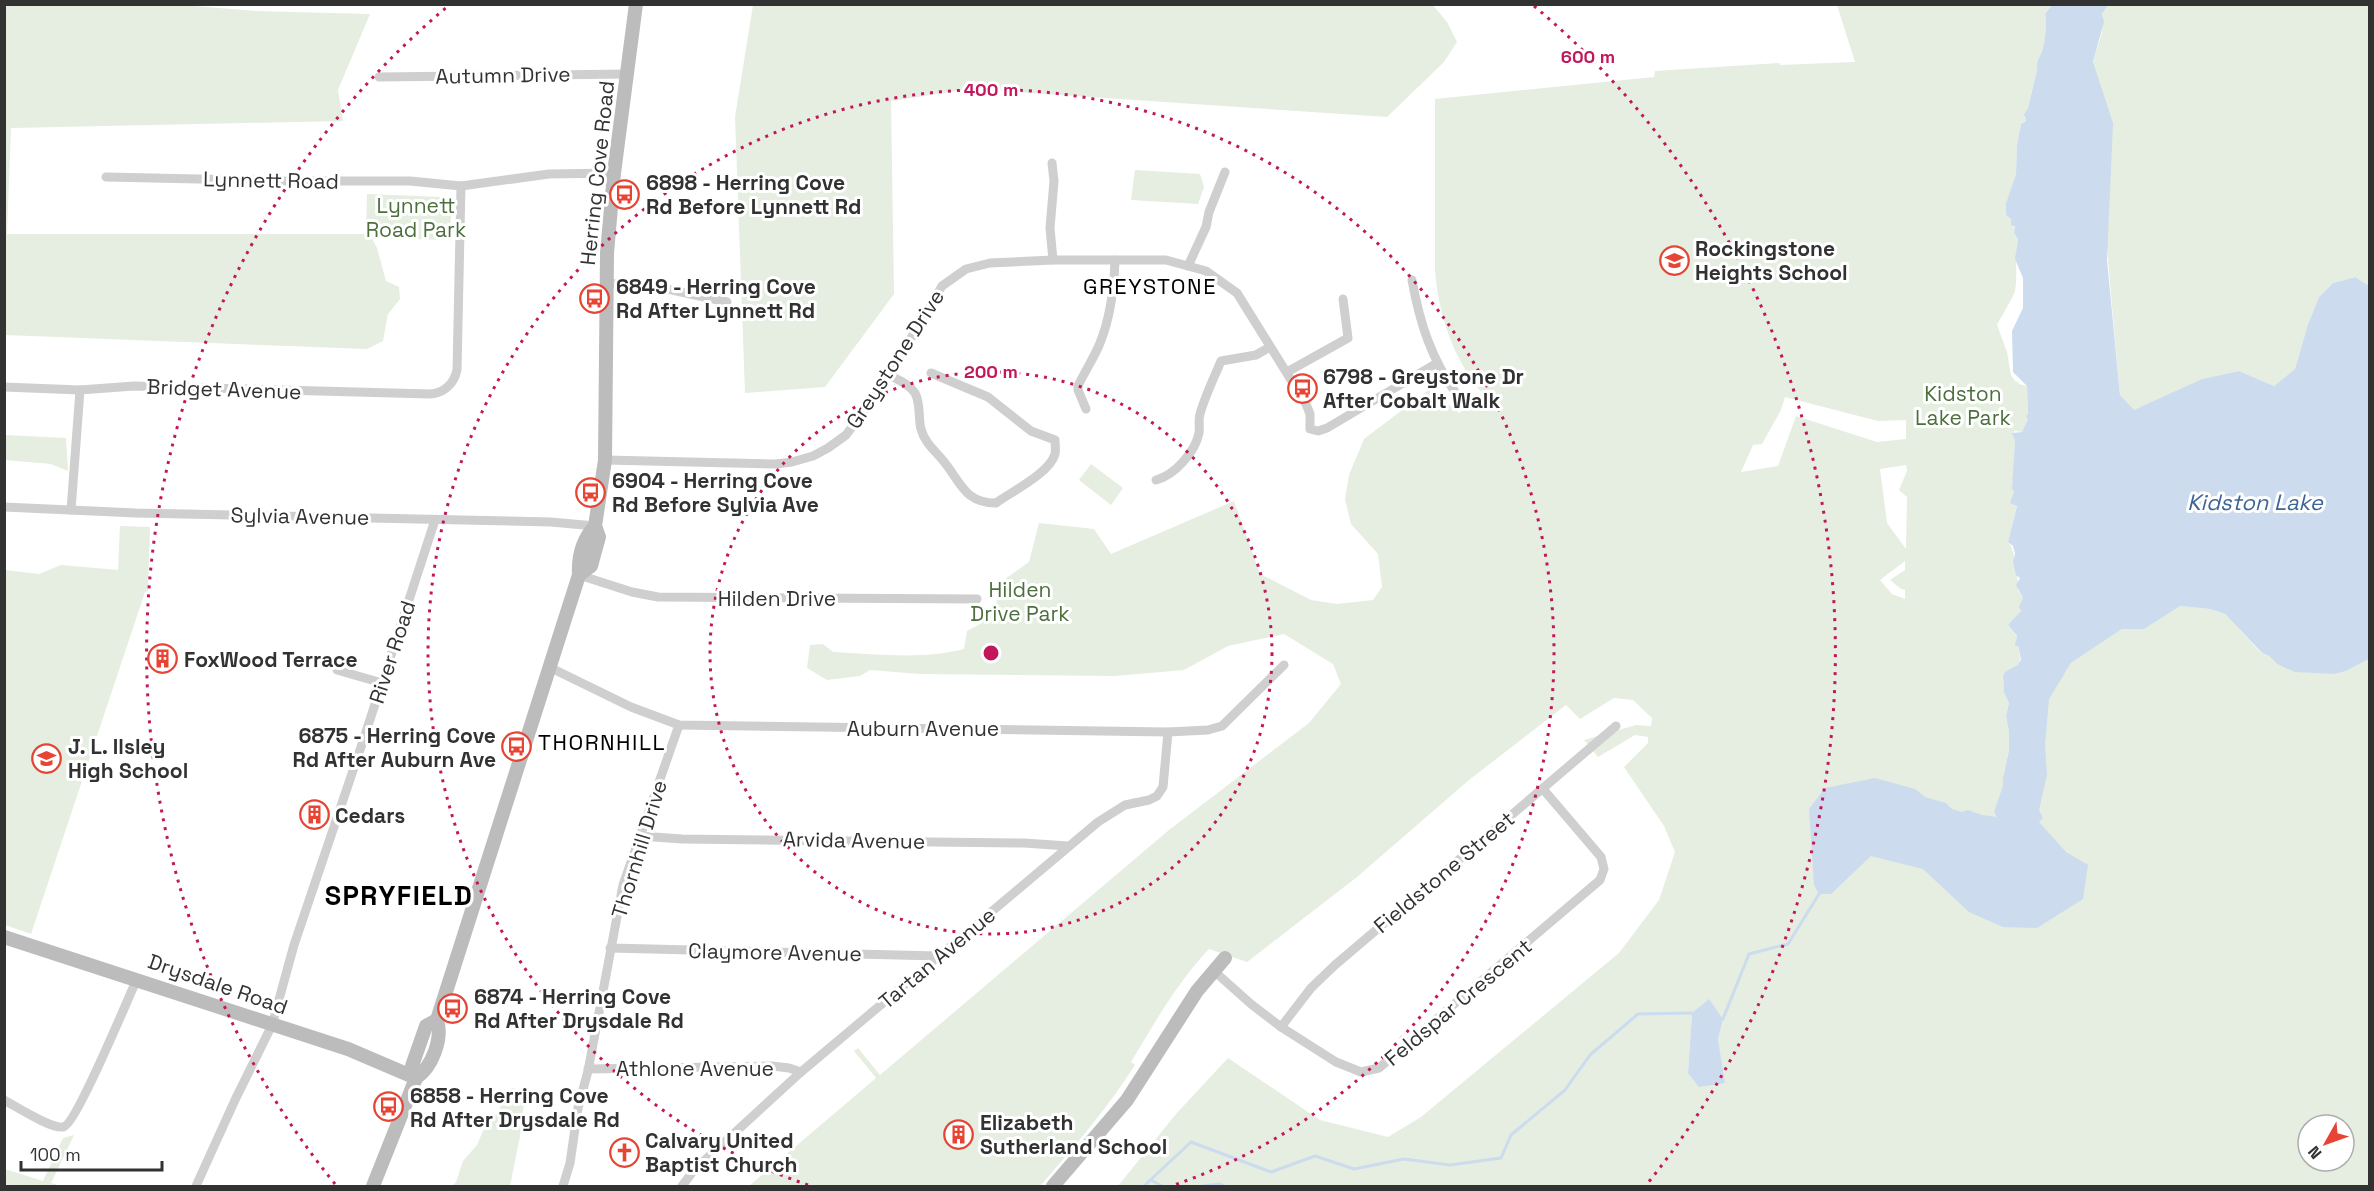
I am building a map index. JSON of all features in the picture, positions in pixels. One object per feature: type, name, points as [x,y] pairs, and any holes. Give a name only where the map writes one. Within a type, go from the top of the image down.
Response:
[{"type":"main road","name":"Herring Cove Road","points":[[373,1186],[416,1078],[412,1066],[426,1026],[437,1020],[579,575],[591,566],[599,537],[595,526],[605,460],[607,283],[614,173],[636,4]]},
{"type":"main road","name":"Drysdale Road","points":[[4,937],[348,1049],[416,1078]]},
{"type":"main road","points":[[1053,1186],[1127,1100],[1197,990],[1225,958]]},
{"type":"street","name":"Autumn Drive","points":[[379,77],[627,74]]},
{"type":"street","points":[[1052,163],[1054,181],[1050,228],[1053,260]]},
{"type":"street","points":[[1188,266],[1206,227],[1209,212],[1225,172]]},
{"type":"street","name":"Lynnett Road","points":[[106,177],[410,181],[461,186],[549,174],[614,173]]},
{"type":"street","name":"Bridget Avenue","points":[[4,387],[80,390],[134,386],[430,394],[443,391],[453,382],[457,370],[461,186]]},
{"type":"street","points":[[1086,409],[1078,386],[1106,325],[1113,294],[1115,260]]},
{"type":"street","name":"Greystone Drive","points":[[605,460],[776,464],[807,458],[828,448],[849,431],[889,375],[932,299],[942,286],[955,275],[973,266],[990,262],[1166,260],[1206,271],[1237,293],[1306,404],[1310,414],[1310,429],[1318,431],[1327,428],[1437,363]]},
{"type":"street","points":[[1412,280],[1423,328],[1437,363],[1457,395]]},
{"type":"street","points":[[607,283],[672,290],[727,302]]},
{"type":"street","points":[[1287,372],[1348,338],[1343,299]]},
{"type":"street","points":[[1156,480],[1166,476],[1180,464],[1194,444],[1199,432],[1199,415],[1221,361],[1256,355],[1270,347]]},
{"type":"street","points":[[889,375],[914,392],[918,401],[920,427],[927,443],[945,463],[960,486],[979,500],[996,503],[1040,473],[1052,461],[1055,455],[1055,440],[1031,431],[988,397],[931,373]]},
{"type":"street","points":[[71,510],[80,390]]},
{"type":"street","name":"Sylvia Avenue","points":[[4,507],[136,513],[551,522],[595,526]]},
{"type":"street","name":"River Road","points":[[196,1186],[272,1025],[294,945],[435,520]]},
{"type":"street","name":"Hilden Drive","points":[[579,575],[632,592],[658,597],[977,599]]},
{"type":"street","name":"Auburn Avenue","points":[[549,667],[631,706],[679,725],[1168,732],[1208,730],[1222,726],[1284,665]]},
{"type":"street","points":[[337,670],[382,682]]},
{"type":"street","name":"Thornhill Drive","points":[[563,1186],[570,1163],[578,1108],[588,1069],[623,885],[679,725]]},
{"type":"street","name":"Fieldstone Street","points":[[1281,1027],[1311,988],[1335,965],[1616,726]]},
{"type":"street","name":"Tartan Avenue","points":[[682,1186],[694,1170],[801,1071],[1068,846],[1115,810],[1131,803],[1149,800],[1159,793],[1163,787],[1168,732]]},
{"type":"street","name":"Feldspar Crescent","points":[[1214,971],[1281,1027],[1348,1068],[1360,1072],[1375,1070],[1596,885],[1604,872],[1601,857],[1543,789]]},
{"type":"street","name":"Arvida Avenue","points":[[640,836],[682,839],[1024,843],[1068,846]]},
{"type":"street","name":"Claymore Avenue","points":[[610,948],[939,956]]},
{"type":"street","points":[[4,1100],[54,1126],[64,1127],[69,1124],[81,1104],[137,979]]},
{"type":"street","name":"Athlone Avenue","points":[[588,1069],[772,1066],[801,1071]]},
{"type":"green space","points":[[1432,4],[1447,22],[1457,42],[1444,62],[1387,117],[970,89],[891,101],[894,294],[825,387],[745,393],[735,117],[753,5]]},
{"type":"green space","name":"Lynnett Road Park","points":[[5,5],[182,5],[256,11],[370,14],[338,90],[343,121],[11,128],[7,234],[366,234],[367,194],[443,197],[452,206],[449,240],[372,238],[386,281],[399,287],[400,299],[388,314],[383,341],[367,349],[5,335]]},
{"type":"green space","points":[[1837,5],[2052,5],[2045,14],[2044,43],[2024,117],[2026,121],[2021,124],[2017,145],[2016,174],[2006,203],[2006,215],[2011,219],[2011,225],[2015,228],[2014,233],[2018,239],[2015,291],[1997,325],[2007,352],[2011,375],[2016,382],[2027,386],[2028,419],[2022,432],[2014,431],[2013,435],[2015,441],[2012,483],[2014,492],[2011,503],[2017,505],[2008,542],[2015,557],[2018,590],[2023,598],[2020,614],[2008,625],[2017,637],[2016,646],[2018,646],[2020,657],[2019,665],[2006,671],[2003,675],[2004,693],[2009,703],[2006,716],[2009,750],[2003,778],[2038,827],[2035,703],[2065,673],[2071,663],[2122,629],[2144,628],[2180,606],[2210,609],[2225,614],[2261,653],[2269,656],[2277,664],[2335,674],[2369,659],[2369,1186],[1118,1186],[1176,1114],[1228,1058],[1320,1120],[1388,1137],[1421,1117],[1619,953],[1659,900],[1675,852],[1664,826],[1624,767],[1648,743],[1648,737],[1635,735],[1598,757],[1584,740],[1636,725],[1651,726],[1652,718],[1633,700],[1614,698],[1580,719],[1566,705],[1469,780],[1357,877],[1247,962],[1209,949],[1167,1003],[1131,1062],[1135,1065],[1113,1097],[1040,1186],[749,1186],[876,1078],[854,1051],[858,1048],[880,1075],[1169,830],[1309,723],[1341,684],[1333,664],[1284,634],[1228,646],[1184,670],[1115,676],[920,674],[870,670],[860,676],[827,680],[807,668],[810,645],[823,644],[833,652],[899,655],[932,654],[964,649],[967,631],[982,623],[995,608],[997,598],[994,587],[1029,562],[1039,523],[1094,529],[1111,554],[1234,501],[1260,574],[1311,600],[1337,604],[1373,600],[1382,587],[1378,554],[1351,524],[1345,499],[1349,475],[1364,439],[1430,389],[1459,413],[1482,393],[1455,351],[1444,320],[1437,288],[1435,271],[1435,99],[1654,77],[1655,71],[1779,63],[1780,65],[1855,62]],"holes":[[[1785,397],[1878,421],[1906,420],[1906,439],[1877,442],[1796,416],[1778,466],[1741,472],[1753,445],[1762,444],[1781,410]],[[1906,465],[1907,471],[1899,490],[1907,497],[1906,549],[1887,523],[1880,469]],[[1905,561],[1905,570],[1890,580],[1905,590],[1905,599],[1892,594],[1880,580]],[[1709,1000],[1723,1019],[1718,1040],[1688,1073],[1692,1013]]]},
{"type":"green space","points":[[2108,5],[2369,5],[2369,286],[2354,277],[2333,283],[2319,297],[2308,324],[2295,369],[2274,386],[2239,371],[2202,379],[2134,411],[2120,395],[2093,71],[2103,28],[2102,14]]},
{"type":"green space","points":[[1135,170],[1200,174],[1204,187],[1198,204],[1131,200]]},
{"type":"green space","points":[[5,435],[66,438],[68,471],[51,464],[5,460]]},
{"type":"green space","points":[[1091,464],[1123,488],[1111,505],[1079,480]]},
{"type":"green space","name":"J. L. Ilsley High School","points":[[120,526],[150,527],[148,591],[145,592],[31,934],[5,925],[5,570],[39,574],[61,565],[118,570]]},
{"type":"green space","points":[[512,1088],[527,1091],[510,1186],[452,1186],[456,1182],[463,1161],[477,1145],[483,1131],[499,1110],[505,1095]]},
{"type":"green space","points":[[74,1135],[51,1183],[61,1186],[5,1186],[5,1169],[43,1181],[63,1138]]},
{"type":"water","name":"Kidston Lake","points":[[2052,5],[2108,5],[2102,14],[2104,22],[2093,62],[2113,123],[2107,260],[2120,395],[2134,410],[2202,379],[2239,371],[2274,386],[2295,369],[2308,324],[2319,297],[2333,283],[2355,277],[2369,286],[2369,659],[2335,674],[2295,672],[2277,664],[2262,653],[2225,614],[2210,609],[2180,606],[2144,629],[2122,629],[2071,663],[2049,699],[2045,745],[2047,775],[2039,810],[2043,818],[2039,822],[2066,852],[2088,865],[2083,899],[2037,928],[2003,927],[1969,912],[1923,869],[1871,856],[1831,894],[1819,894],[1814,885],[1809,809],[1825,788],[1875,778],[1915,789],[1925,797],[1946,803],[1952,809],[1962,812],[1968,810],[1997,817],[1994,812],[2003,786],[2009,750],[2006,716],[2009,703],[2004,693],[2003,675],[2018,665],[2021,659],[2018,646],[2015,646],[2017,636],[2008,625],[2021,611],[2019,607],[2023,598],[2016,585],[2020,578],[2016,575],[2013,562],[2015,554],[2013,546],[2008,542],[2017,506],[2010,503],[2014,492],[2012,488],[2015,441],[2012,433],[2022,432],[2028,419],[2026,416],[2028,414],[2027,386],[2013,372],[2012,331],[2023,308],[2023,278],[2015,259],[2018,239],[2014,233],[2015,227],[2011,225],[2011,219],[2006,215],[2006,203],[2016,174],[2017,145],[2021,124],[2026,121],[2024,115],[2028,108],[2037,63],[2044,43],[2045,14]]},
{"type":"water","points":[[1709,999],[1723,1019],[1718,1040],[1725,1083],[1699,1087],[1688,1073],[1692,1013]]},
{"type":"waterway","points":[[1723,1019],[1749,954],[1788,944],[1819,894]]},
{"type":"waterway","points":[[1144,1186],[1191,1142],[1271,1172],[1315,1156],[1354,1169],[1404,1159],[1450,1165],[1501,1158],[1511,1135],[1565,1090],[1590,1055],[1638,1014],[1692,1013]]},
{"type":"waterway","points":[[1151,1180],[1162,1186]]},
{"type":"waterway","points":[[1202,1186],[1220,1184],[1224,1186]]},
{"type":"place","name":"6898 - Herring Cove Rd Before Lynnett Rd","points":[[625,194]]},
{"type":"place","name":"Rockingstone Heights School","points":[[1674,260]]},
{"type":"place","name":"6849 - Herring Cove Rd After Lynnett Rd","points":[[595,298]]},
{"type":"place","name":"6798 - Greystone Dr After Cobalt Walk","points":[[1302,388]]},
{"type":"place","name":"6904 - Herring Cove Rd Before Sylvia Ave","points":[[591,492]]},
{"type":"place","name":"FoxWood Terrace","points":[[163,659]]},
{"type":"place","name":"6875 - Herring Cove Rd After Auburn Ave","points":[[517,747]]},
{"type":"place","name":"J. L. Ilsley High School","points":[[47,758]]},
{"type":"place","name":"Cedars","points":[[314,815]]},
{"type":"place","name":"6874 - Herring Cove Rd After Drysdale Rd","points":[[453,1008]]},
{"type":"place","name":"6858 - Herring Cove Rd After Drysdale Rd","points":[[389,1107]]},
{"type":"place","name":"Elizabeth Sutherland School","points":[[959,1134]]},
{"type":"place","name":"Calvary United Baptist Church","points":[[624,1152]]},
{"type":"district","name":"GREYSTONE","points":[[1150,286]]},
{"type":"district","name":"THORNHILL","points":[[602,742]]},
{"type":"district","name":"SPRYFIELD","points":[[399,895]]},
{"type":"park label","name":"Kidston Lake Park","points":[[1963,405]]},
{"type":"park label","name":"Hilden Drive Park","points":[[1020,601]]}]
